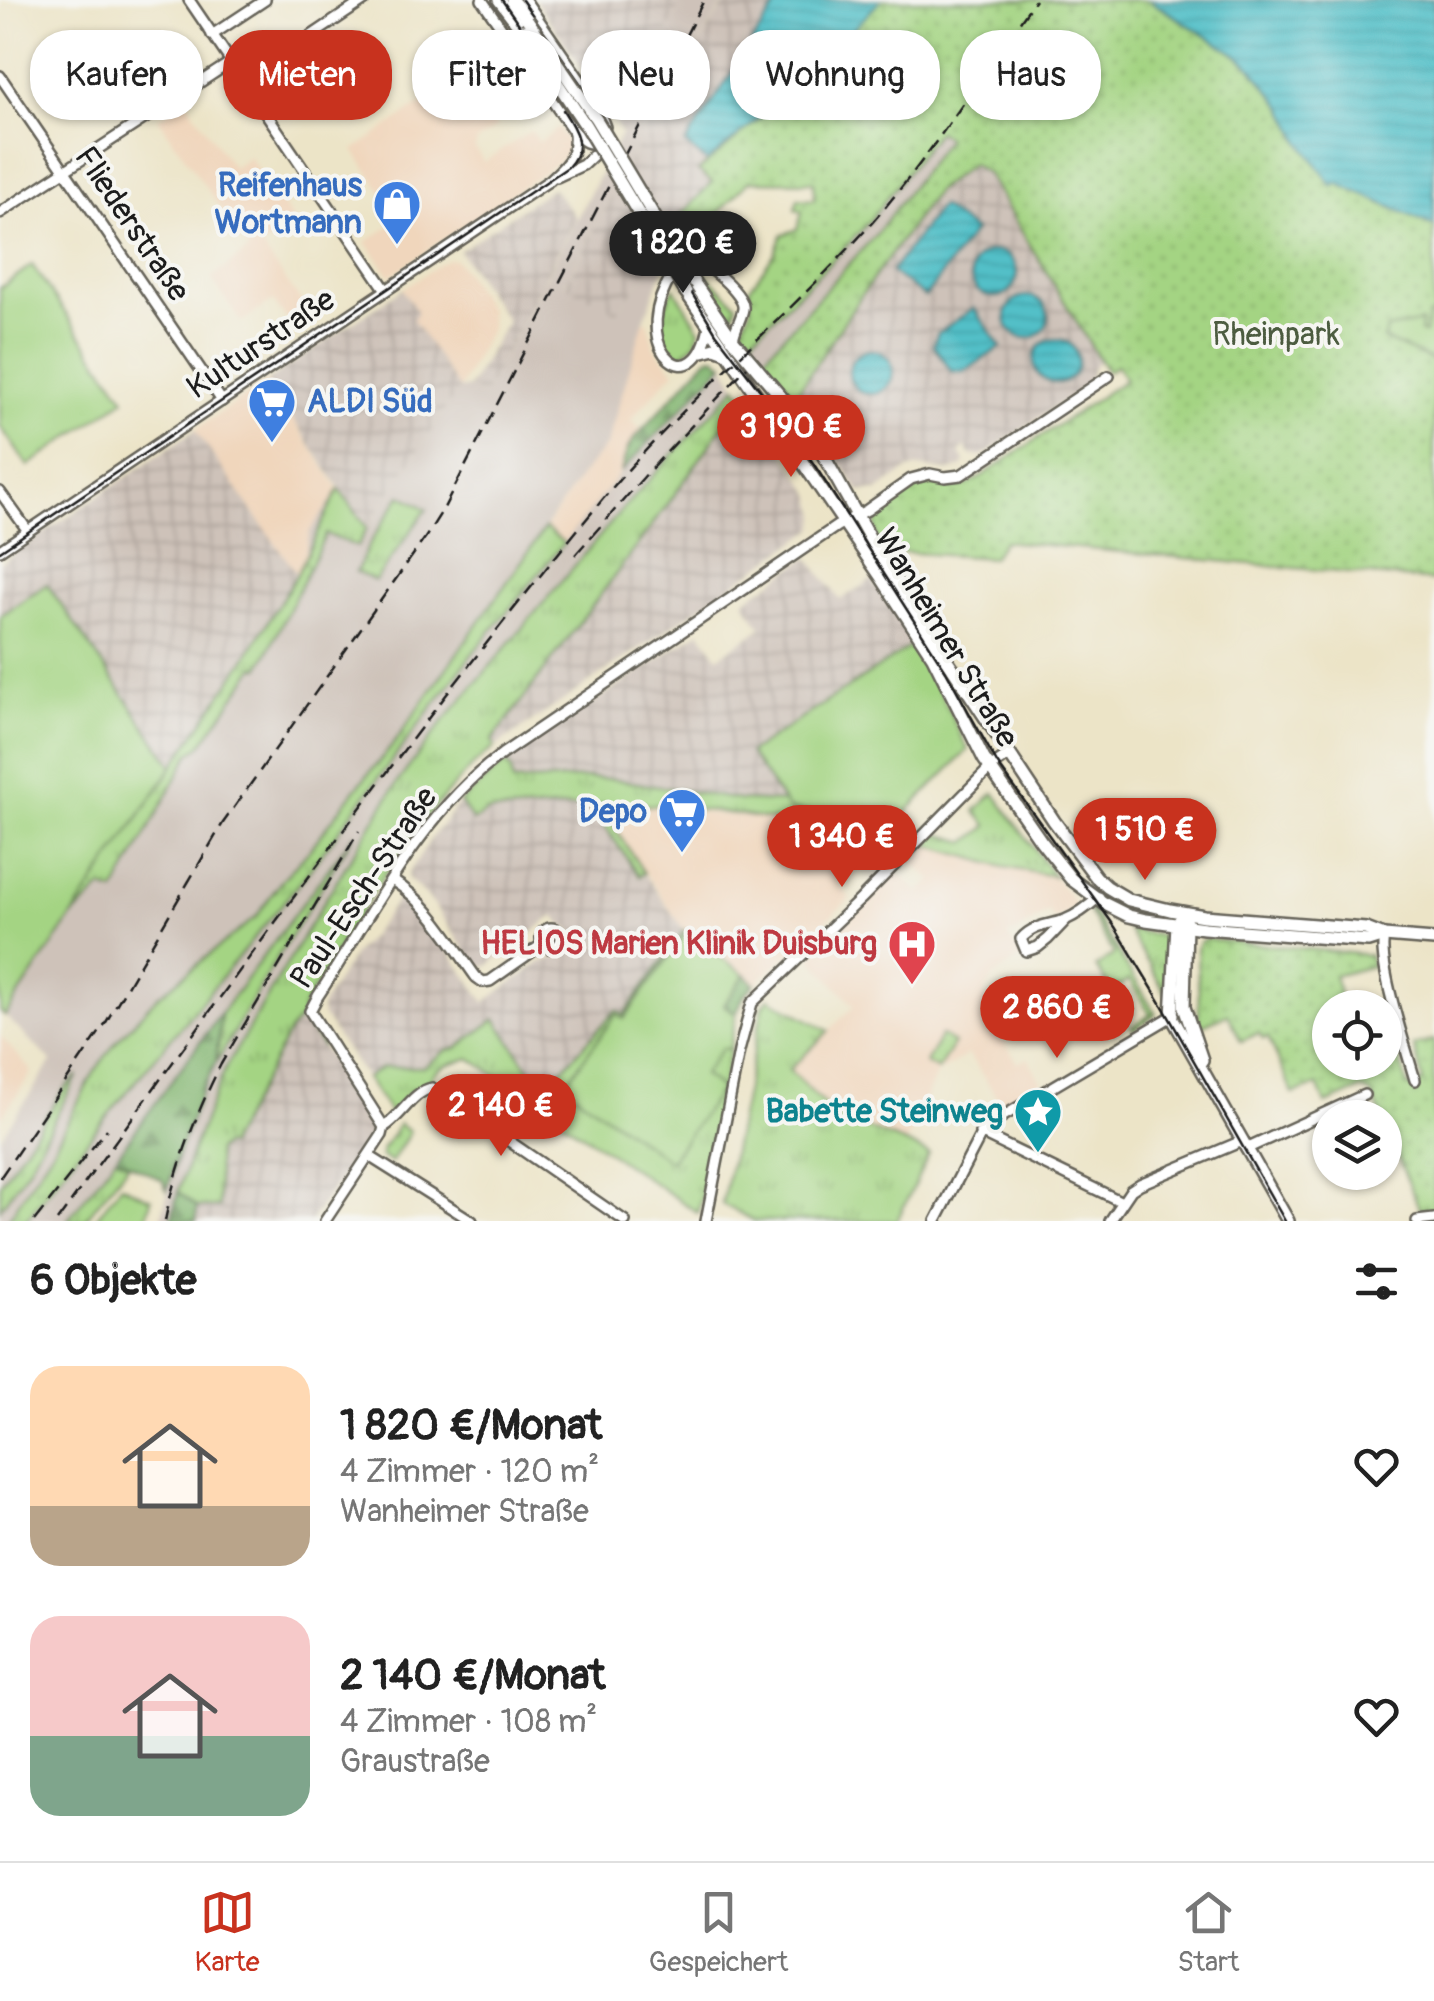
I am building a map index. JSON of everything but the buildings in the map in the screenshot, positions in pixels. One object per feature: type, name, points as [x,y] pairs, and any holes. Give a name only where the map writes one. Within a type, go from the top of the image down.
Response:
[{"type":"street","points":[[188,0],[223,51]]},
{"type":"street","points":[[212,35],[265,0]]},
{"type":"street","points":[[321,30],[366,0]]},
{"type":"street","points":[[482,0],[574,132],[590,144],[606,134]]},
{"type":"street","name":"Wanheimer Straße","points":[[498,0],[524,25],[596,120],[690,287],[933,657],[990,768],[1058,864],[1097,899],[1129,916],[1183,921]]},
{"type":"street","name":"Wanheimer Straße","points":[[512,0],[524,25]]},
{"type":"street","points":[[525,0],[596,103],[606,134],[593,158],[550,180]]},
{"type":"street","points":[[0,214],[223,67]]},
{"type":"street","name":"Fliederstraße","points":[[0,76],[222,401]]},
{"type":"street","points":[[270,120],[386,290]]},
{"type":"street","points":[[550,180],[573,156],[574,132]]},
{"type":"street","name":"Kulturstraße","points":[[0,550],[550,180]]},
{"type":"street","points":[[702,351],[729,346],[744,304],[702,261],[687,259],[669,280],[659,300],[654,330],[665,355],[675,364],[688,364],[702,351],[714,323],[738,318]]},
{"type":"street","name":"Wanheimer Straße","points":[[729,346],[806,429],[836,473],[906,598],[1076,854],[1107,887],[1183,921]]},
{"type":"street","name":"Paul-Esch-Straße","points":[[384,1126],[310,1011],[427,828],[463,788],[490,762],[844,522],[921,475],[961,475],[1109,376]]},
{"type":"street","points":[[0,492],[28,531]]},
{"type":"street","points":[[706,1221],[742,1035],[752,1003],[990,768],[1009,754]]},
{"type":"street","points":[[392,880],[424,904],[483,982],[543,944]]},
{"type":"street","points":[[1067,919],[1024,934],[1020,939],[1022,946],[1026,950],[1038,947],[1107,887]]},
{"type":"street","points":[[1183,921],[1296,922],[1434,940]]},
{"type":"street","points":[[1183,921],[1368,940],[1384,936]]},
{"type":"street","points":[[1183,921],[1184,1007],[1206,1076]]},
{"type":"street","points":[[1183,921],[1172,1017],[1288,1221]]},
{"type":"street","points":[[1384,936],[1381,948],[1385,970],[1415,1080]]},
{"type":"street","points":[[936,1221],[985,1127],[1184,1007]]},
{"type":"street","points":[[1172,1017],[1177,1017],[1200,1055]]},
{"type":"street","points":[[325,1221],[369,1156],[384,1126],[419,1093],[432,1088],[625,1221]]},
{"type":"street","points":[[1115,1218],[1130,1190],[1140,1184],[1364,1096]]},
{"type":"street","points":[[980,1134],[1122,1202]]},
{"type":"street","points":[[369,1156],[472,1221]]},
{"type":"street","points":[[1417,1221],[1434,1219]]},
{"type":"shaded area","points":[[535,0],[682,0],[668,30],[581,30],[581,66],[561,37],[561,30],[556,30]]},
{"type":"shaded area","points":[[682,0],[726,0],[707,30],[668,30]]},
{"type":"shaded area","points":[[727,0],[780,0],[760,30],[730,30],[730,76],[710,106],[708,30]]},
{"type":"shaded area","points":[[960,54],[960,63],[940,63],[940,56]]},
{"type":"shaded area","points":[[1101,104],[1199,165],[1292,214],[1434,277],[1434,284],[1256,205],[1101,113]]},
{"type":"shaded area","points":[[412,110],[412,120],[492,120],[497,127],[477,141],[475,149],[484,162],[531,131],[539,142],[559,128],[567,142],[567,152],[560,161],[390,276],[366,242],[400,219],[354,150]]},
{"type":"shaded area","points":[[159,120],[200,120],[233,168],[249,157],[295,223],[262,247],[305,307],[287,320],[273,301],[241,322],[211,278],[249,250]]},
{"type":"shaded area","points":[[614,120],[627,120],[621,134]]},
{"type":"shaded area","points":[[627,120],[651,120],[565,284],[617,313],[674,239],[669,228],[712,182],[721,186],[800,120],[812,120],[743,177],[663,269],[607,444],[392,746],[255,917],[157,997],[116,1042],[80,1096],[37,1176],[7,1221],[0,1221],[0,1138],[52,1062],[5,1016],[244,661],[303,563],[310,531],[339,489],[368,527],[459,389],[469,387],[484,395]]},
{"type":"shaded area","points":[[651,120],[701,120],[685,144],[707,162],[698,171],[712,182],[617,313],[565,285]]},
{"type":"shaded area","points":[[938,131],[948,138],[903,200],[848,267],[760,362],[745,345],[868,223]]},
{"type":"shaded area","points":[[972,164],[986,174],[1100,361],[1094,365],[1086,386],[981,457],[971,455],[966,447],[959,452],[965,461],[962,467],[948,471],[919,467],[877,491],[859,491],[795,396],[937,190]]},
{"type":"shaded area","points":[[552,188],[576,217],[484,395],[469,387],[507,321],[459,251]]},
{"type":"shaded area","points":[[448,259],[456,260],[488,308],[491,327],[459,389],[412,320],[417,311],[402,289]]},
{"type":"shaded area","points":[[402,289],[417,311],[413,320],[459,389],[367,528],[267,381]]},
{"type":"shaded area","points":[[643,321],[648,322],[654,347],[675,371],[631,419],[641,430],[627,450],[621,472],[564,543],[545,528],[607,444]]},
{"type":"shaded area","points":[[724,364],[737,386],[626,505],[442,723],[397,783],[213,1094],[171,1221],[160,1221],[182,1142],[202,1091],[230,1036],[345,848],[67,1221],[25,1221],[298,885],[473,653],[621,472]]},
{"type":"shaded area","points":[[267,381],[339,489],[297,574],[195,430]]},
{"type":"shaded area","points":[[744,396],[812,494],[818,515],[814,529],[495,747],[491,742]]},
{"type":"shaded area","points":[[195,430],[297,574],[173,766],[47,585],[0,616],[0,563]]},
{"type":"shaded area","points":[[808,557],[840,600],[872,580],[915,643],[750,752],[785,802],[740,800],[613,779],[513,782],[505,762],[700,631],[718,657],[762,628],[744,601]]},
{"type":"shaded area","points":[[460,802],[474,820],[487,812],[591,806],[639,876],[644,873],[684,930],[623,1015],[616,1011],[545,1088],[531,1072],[457,1048],[447,1050],[423,1067],[383,1067],[366,1078],[322,1015],[325,1000],[353,955],[399,897],[405,895],[485,1002],[541,962],[564,955],[580,943],[555,915],[487,966],[475,964],[430,900],[408,878],[433,836]]},
{"type":"shaded area","points":[[599,804],[751,818],[879,840],[838,881],[850,899],[755,984],[684,930]]},
{"type":"shaded area","name":"HELIOS Marien Klinik Duisburg","points":[[927,845],[1003,867],[1054,876],[1077,906],[1055,920],[1048,911],[1007,935],[1023,956],[993,977],[983,995],[1005,1029],[999,1033],[1018,1063],[1028,1058],[1042,1083],[1003,1106],[968,1054],[942,1071],[939,1068],[905,1145],[837,1117],[789,1070],[854,1006],[811,958],[897,872],[919,892],[933,880],[910,861]]},
{"type":"shaded area","points":[[301,1016],[371,1119],[372,1133],[310,1221],[196,1221],[197,1207],[219,1207],[217,1150],[229,1146]]},
{"type":"shaded area","points":[[0,1036],[31,1070],[0,1119]]},
{"type":"green space","name":"Rheinpark","points":[[881,0],[1148,0],[1249,65],[1284,108],[1301,142],[1334,184],[1434,226],[1434,581],[1003,541],[992,558],[897,552],[878,542],[878,515],[902,494],[927,483],[956,486],[973,482],[1125,380],[1117,365],[1107,372],[987,174],[972,164],[937,190],[795,396],[760,362],[878,232],[947,138],[938,131],[868,223],[745,345],[738,334],[751,309],[749,289],[775,253],[782,235],[797,229],[802,212],[795,209],[798,199],[814,200],[814,182],[749,181],[683,251],[669,228],[712,182],[698,171],[758,120],[940,120],[940,30],[852,30]]},
{"type":"green space","points":[[32,265],[125,399],[28,466],[0,426],[0,288]]},
{"type":"green space","points":[[696,265],[737,304],[734,314],[725,317],[718,311],[692,267]]},
{"type":"green space","points":[[674,287],[700,330],[697,341],[683,355],[673,350],[662,335],[663,316]]},
{"type":"green space","points":[[1429,315],[1434,316],[1434,361],[1383,339],[1387,329],[1421,322],[1420,332],[1425,333]]},
{"type":"green space","points":[[712,356],[724,364],[621,472],[634,439]]},
{"type":"green space","points":[[737,386],[744,396],[492,741],[495,747],[451,789],[387,872],[302,1009],[324,1044],[301,1017],[290,1030],[228,1146],[217,1150],[219,1207],[197,1207],[178,1192],[226,1067],[397,783],[442,723],[626,505]]},
{"type":"green space","points":[[339,489],[367,528],[358,547],[326,534],[260,668],[255,667],[200,747],[190,753],[115,892],[102,888],[69,920],[244,661],[297,574]]},
{"type":"green space","points":[[401,495],[427,509],[375,581],[356,572]]},
{"type":"green space","points":[[545,528],[564,543],[473,653],[298,885],[25,1221],[7,1221],[116,1042],[157,997],[256,917],[392,746]]},
{"type":"green space","points":[[47,584],[173,766],[5,1016],[0,1011],[0,616]]},
{"type":"green space","points":[[914,644],[968,750],[893,826],[789,809],[749,753]]},
{"type":"green space","points":[[505,762],[513,782],[613,779],[740,800],[785,802],[790,809],[892,826],[902,817],[917,832],[905,844],[715,811],[600,804],[644,873],[639,876],[591,806],[487,812],[473,821],[460,802]]},
{"type":"green space","points":[[994,793],[1054,876],[1003,867],[927,845],[910,860],[934,833],[967,842],[988,826],[975,811]]},
{"type":"green space","points":[[355,833],[269,971],[217,1062],[221,1013]]},
{"type":"green space","points":[[1088,910],[1092,910],[1156,1014],[1133,1030],[1131,1027],[1150,1014],[1129,980],[1112,991],[1096,967],[1114,954]]},
{"type":"green space","points":[[1127,928],[1168,940],[1167,995]]},
{"type":"green space","points":[[684,930],[686,933],[624,1019],[617,1015],[721,1088],[703,1075],[722,1048],[730,1049],[698,1213],[470,1058],[440,1068],[430,1082],[416,1088],[392,1112],[366,1078],[383,1067],[423,1067],[496,1019],[531,1072],[546,1087],[616,1010],[624,1015]]},
{"type":"green space","points":[[686,933],[745,974],[724,1005],[736,1014],[730,1049],[722,1048],[703,1075],[721,1089],[670,1161],[564,1086],[616,1014],[624,1019]]},
{"type":"green space","points":[[1207,939],[1369,955],[1372,966],[1334,976],[1338,990],[1312,990],[1312,1080],[1402,1080],[1402,1068],[1408,1087],[1423,1082],[1414,1046],[1434,1040],[1434,1218],[1431,1210],[1419,1208],[1402,1167],[1402,1100],[1374,1100],[1371,1093],[1361,1089],[1335,1100],[1324,1100],[1318,1085],[1293,1094],[1268,1037],[1263,1039],[1259,1033],[1241,1041],[1228,1014],[1196,1028],[1199,942]]},
{"type":"green space","points":[[745,974],[755,984],[736,1014],[723,1005]]},
{"type":"green space","points":[[769,998],[829,1031],[789,1070],[837,1117],[929,1154],[897,1221],[755,1221],[722,1204],[763,1006]]},
{"type":"green space","points":[[221,1013],[216,1062],[182,1142],[167,1190],[162,1180],[116,1157]]},
{"type":"green space","points":[[941,1035],[954,1043],[938,1070],[926,1063]]},
{"type":"green space","points":[[78,1075],[27,1170],[0,1209],[0,1184],[65,1088]]},
{"type":"green space","points":[[399,1124],[410,1132],[391,1163],[381,1156],[382,1150]]},
{"type":"green space","points":[[116,1157],[129,1164],[84,1221],[67,1221]]},
{"type":"green space","points":[[121,1185],[151,1199],[146,1221],[94,1221]]},
{"type":"green space","points":[[178,1192],[197,1207],[196,1221],[171,1221]]},
{"type":"water","points":[[780,0],[881,0],[852,30],[760,30]]},
{"type":"water","points":[[1149,0],[1434,0],[1434,226],[1339,184],[1333,187],[1301,142],[1284,108],[1249,65]]},
{"type":"water","points":[[730,76],[730,120],[757,120],[707,162],[685,144],[701,120],[710,120],[710,106]]},
{"type":"water","points":[[940,206],[974,231],[925,297],[891,272]]},
{"type":"water","points":[[994,251],[1010,258],[1017,274],[1010,290],[994,297],[978,290],[971,274],[978,258]]},
{"type":"water","points":[[1027,296],[1042,302],[1048,317],[1042,332],[1027,338],[1012,332],[1006,317],[1012,302]]},
{"type":"water","points":[[974,308],[1001,347],[964,372],[952,372],[933,345],[938,333]]},
{"type":"water","points":[[1056,339],[1072,345],[1078,361],[1072,377],[1056,383],[1040,377],[1034,361],[1040,345]]},
{"type":"water","points":[[871,350],[886,357],[893,372],[886,387],[871,394],[856,387],[849,372],[856,357]]},
{"type":"tram line","points":[[502,0],[589,124],[716,333],[819,472],[946,671],[997,763],[1115,927],[1285,1221]]},
{"type":"tram line","points":[[522,0],[594,103],[603,133]]},
{"type":"tram line","points":[[0,551],[568,167],[578,145],[563,110]]},
{"type":"railway","points":[[0,1178],[105,1024],[223,823],[444,508],[704,0]]},
{"type":"railway","points":[[57,1221],[324,856],[531,587],[633,464],[886,207],[1035,0]]},
{"type":"railway","points":[[575,555],[747,367]]},
{"type":"railway","points":[[165,1221],[188,1141],[221,1064],[359,831]]},
{"type":"railway","points":[[34,1221],[107,1129]]},
{"type":"place","name":"Reifenhaus Wortmann","points":[[397,246]]},
{"type":"place","name":"ALDI Süd","points":[[272,444]]},
{"type":"place","name":"Depo","points":[[682,854]]},
{"type":"place","name":"HELIOS Marien Klinik Duisburg","points":[[912,986]]},
{"type":"place","name":"Babette Steinweg","points":[[1038,1154]]}]
